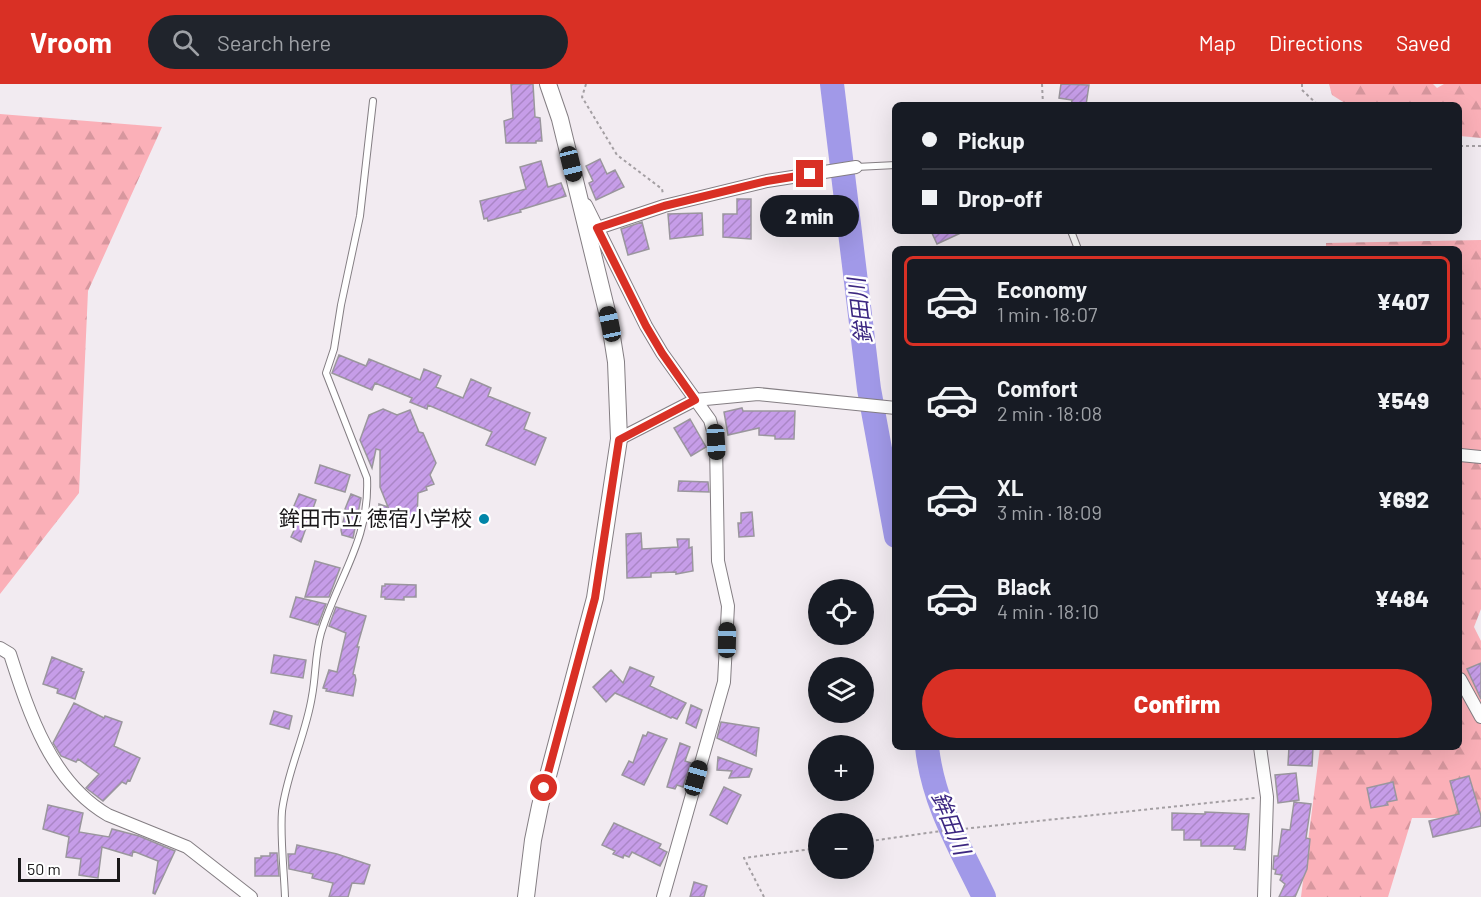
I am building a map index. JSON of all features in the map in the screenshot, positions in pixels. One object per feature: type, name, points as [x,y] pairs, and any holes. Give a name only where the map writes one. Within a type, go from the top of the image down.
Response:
[{"type":"street","points":[[526,897],[540,806],[595,598],[619,440],[616,362],[594,254],[560,119],[548,84]]},
{"type":"street","points":[[597,228],[664,206],[767,181],[856,167]]},
{"type":"street","points":[[577,187],[646,326],[662,353],[710,420],[716,442],[718,561],[728,606],[724,682],[663,897]]},
{"type":"street","points":[[619,440],[695,400],[758,394],[892,408]]},
{"type":"street","points":[[1462,455],[1481,457]]},
{"type":"street","points":[[0,648],[10,654],[26,703],[49,752],[75,789],[108,815],[187,848],[252,897]]},
{"type":"street","points":[[1462,683],[1481,717]]},
{"type":"street","points":[[1260,750],[1267,797],[1264,897]]},
{"type":"lane","points":[[285,897],[282,811],[291,771],[304,734],[321,632],[358,546],[368,494],[367,477],[326,373],[334,349],[340,306],[360,216],[373,101]]},
{"type":"lane","points":[[856,167],[892,165]]},
{"type":"path","points":[[586,84],[582,97],[617,155],[663,189],[664,206]]},
{"type":"path","points":[[1042,84],[1043,102]]},
{"type":"path","points":[[1302,84],[1302,90],[1315,102]]},
{"type":"path","points":[[1462,146],[1481,146]]},
{"type":"path","points":[[874,841],[934,832],[1267,797]]},
{"type":"path","points":[[764,897],[744,858],[808,849]]},
{"type":"green space","points":[[1329,84],[1433,84],[1437,88],[1444,84],[1481,84],[1481,138],[1462,136],[1462,102],[1343,102],[1332,95]]},
{"type":"green space","points":[[0,114],[162,127],[88,291],[79,493],[0,594]]},
{"type":"green space","points":[[1481,240],[1481,609],[1474,627],[1481,641],[1481,818],[1412,818],[1388,897],[1301,897],[1320,750],[1462,750],[1462,246],[1326,246],[1326,243]]},
{"type":"building","points":[[511,84],[533,84],[535,117],[540,118],[542,141],[506,143],[504,121],[513,118]]},
{"type":"building","points":[[1061,84],[1089,85],[1086,102],[1072,102],[1072,100],[1059,98]]},
{"type":"building","points":[[600,159],[607,174],[615,170],[624,187],[596,200],[589,183],[593,181],[586,166]]},
{"type":"building","points":[[541,161],[548,187],[561,183],[566,196],[520,210],[521,212],[488,221],[487,218],[484,219],[480,201],[526,189],[520,167]]},
{"type":"building","points":[[737,199],[751,199],[751,239],[723,237],[723,214],[737,214]]},
{"type":"building","points":[[702,213],[703,235],[670,239],[668,214]]},
{"type":"building","points":[[642,222],[649,249],[628,255],[621,229]]},
{"type":"building","points":[[932,234],[959,234],[937,244]]},
{"type":"building","points":[[339,355],[366,366],[369,359],[420,380],[424,369],[441,376],[436,387],[463,398],[471,379],[491,388],[488,396],[530,413],[524,429],[546,438],[535,465],[486,445],[492,432],[428,405],[427,409],[410,402],[412,398],[375,383],[372,390],[332,373]]},
{"type":"building","points":[[742,408],[743,411],[795,411],[794,439],[775,439],[775,436],[759,435],[759,428],[728,435],[724,412]]},
{"type":"building","points":[[383,409],[397,415],[410,410],[436,463],[430,475],[434,484],[418,493],[417,519],[379,518],[379,504],[388,507],[380,487],[380,450],[376,449],[372,468],[360,440],[369,415]]},
{"type":"building","points":[[690,419],[706,447],[691,456],[674,428]]},
{"type":"building","points":[[320,465],[350,475],[345,492],[315,483]]},
{"type":"building","points":[[679,481],[708,482],[709,492],[678,491]]},
{"type":"building","points":[[299,494],[316,500],[301,542],[291,537],[297,524],[288,520]]},
{"type":"building","points":[[351,494],[361,498],[353,538],[342,535],[341,530]]},
{"type":"building","points":[[752,512],[754,536],[739,537],[738,523],[741,523],[741,513]]},
{"type":"building","points":[[641,533],[642,549],[678,547],[677,539],[689,539],[689,548],[692,547],[693,571],[676,574],[676,572],[651,573],[651,577],[627,578],[626,534]]},
{"type":"building","points":[[315,561],[340,568],[329,597],[305,597]]},
{"type":"building","points":[[385,584],[416,585],[416,597],[404,597],[404,600],[385,599],[381,597],[382,586]]},
{"type":"building","points":[[296,597],[326,604],[318,625],[290,617]]},
{"type":"building","points":[[336,607],[366,616],[357,647],[359,647],[353,674],[356,680],[353,696],[326,691],[327,689],[323,688],[329,670],[337,672],[346,633],[329,626]]},
{"type":"building","points":[[274,655],[306,660],[303,678],[271,673]]},
{"type":"building","points":[[52,657],[82,669],[81,671],[84,672],[75,699],[57,693],[58,689],[43,684]]},
{"type":"building","points":[[1481,663],[1481,699],[1467,669]]},
{"type":"building","points":[[630,667],[654,677],[650,686],[686,703],[677,719],[615,693],[606,702],[593,687],[611,670],[623,683]]},
{"type":"building","points":[[74,703],[104,718],[105,716],[122,722],[114,746],[140,758],[130,781],[128,780],[126,784],[122,782],[103,801],[86,788],[99,774],[78,759],[76,762],[61,756],[53,743]]},
{"type":"building","points":[[691,705],[702,710],[696,728],[686,723]]},
{"type":"building","points":[[274,711],[292,716],[289,729],[270,724]]},
{"type":"building","points":[[721,722],[759,728],[756,756],[717,738]]},
{"type":"building","points":[[648,732],[667,739],[644,785],[622,775],[629,761],[633,763],[643,735],[646,736]]},
{"type":"building","points":[[680,743],[690,747],[685,761],[691,763],[683,787],[677,785],[675,789],[667,787]]},
{"type":"building","points":[[1289,750],[1313,750],[1312,766],[1288,765]]},
{"type":"building","points":[[718,757],[752,769],[749,777],[729,778],[732,771],[717,770]]},
{"type":"building","points":[[1296,773],[1299,800],[1278,803],[1275,775]]},
{"type":"building","points":[[1469,776],[1481,816],[1481,826],[1433,837],[1429,821],[1459,814],[1450,781]]},
{"type":"building","points":[[1393,782],[1397,800],[1387,802],[1388,805],[1371,808],[1367,788]]},
{"type":"building","points":[[724,787],[741,795],[727,824],[710,815]]},
{"type":"building","points":[[1294,802],[1311,804],[1306,838],[1310,839],[1307,869],[1295,897],[1279,897],[1285,884],[1280,880],[1282,875],[1275,874],[1276,870],[1273,869],[1274,856],[1278,856],[1282,829],[1290,830]]},
{"type":"building","points":[[48,805],[83,813],[79,832],[109,837],[112,829],[139,836],[175,851],[155,894],[153,893],[158,861],[133,851],[132,856],[102,847],[98,878],[79,875],[81,859],[66,857],[69,837],[43,829]]},
{"type":"building","points":[[1205,812],[1249,814],[1245,850],[1234,849],[1235,846],[1201,846],[1201,840],[1184,840],[1184,830],[1172,830],[1172,813],[1205,814]]},
{"type":"building","points":[[614,823],[661,844],[659,848],[667,852],[660,866],[632,852],[629,857],[624,855],[623,858],[613,854],[615,851],[602,845]]},
{"type":"building","points":[[297,845],[337,854],[370,865],[364,884],[352,883],[348,897],[329,897],[333,883],[312,878],[313,874],[289,869],[288,854],[295,854]]},
{"type":"building","points":[[270,853],[277,853],[279,876],[255,876],[255,858],[270,856]]},
{"type":"building","points":[[694,882],[707,886],[704,897],[690,897]]},
{"type":"waterway","name":"鉾田川","points":[[832,84],[869,389],[892,514]]},
{"type":"waterway","name":"鉾田川","points":[[927,750],[941,806],[984,897]]},
{"type":"place","name":"鉾田市立 徳宿小学校","points":[[484,519]]},
{"type":"route","points":[[544,788],[595,598],[619,440],[695,400],[646,326],[597,228],[664,206],[767,181],[810,174]]}]
